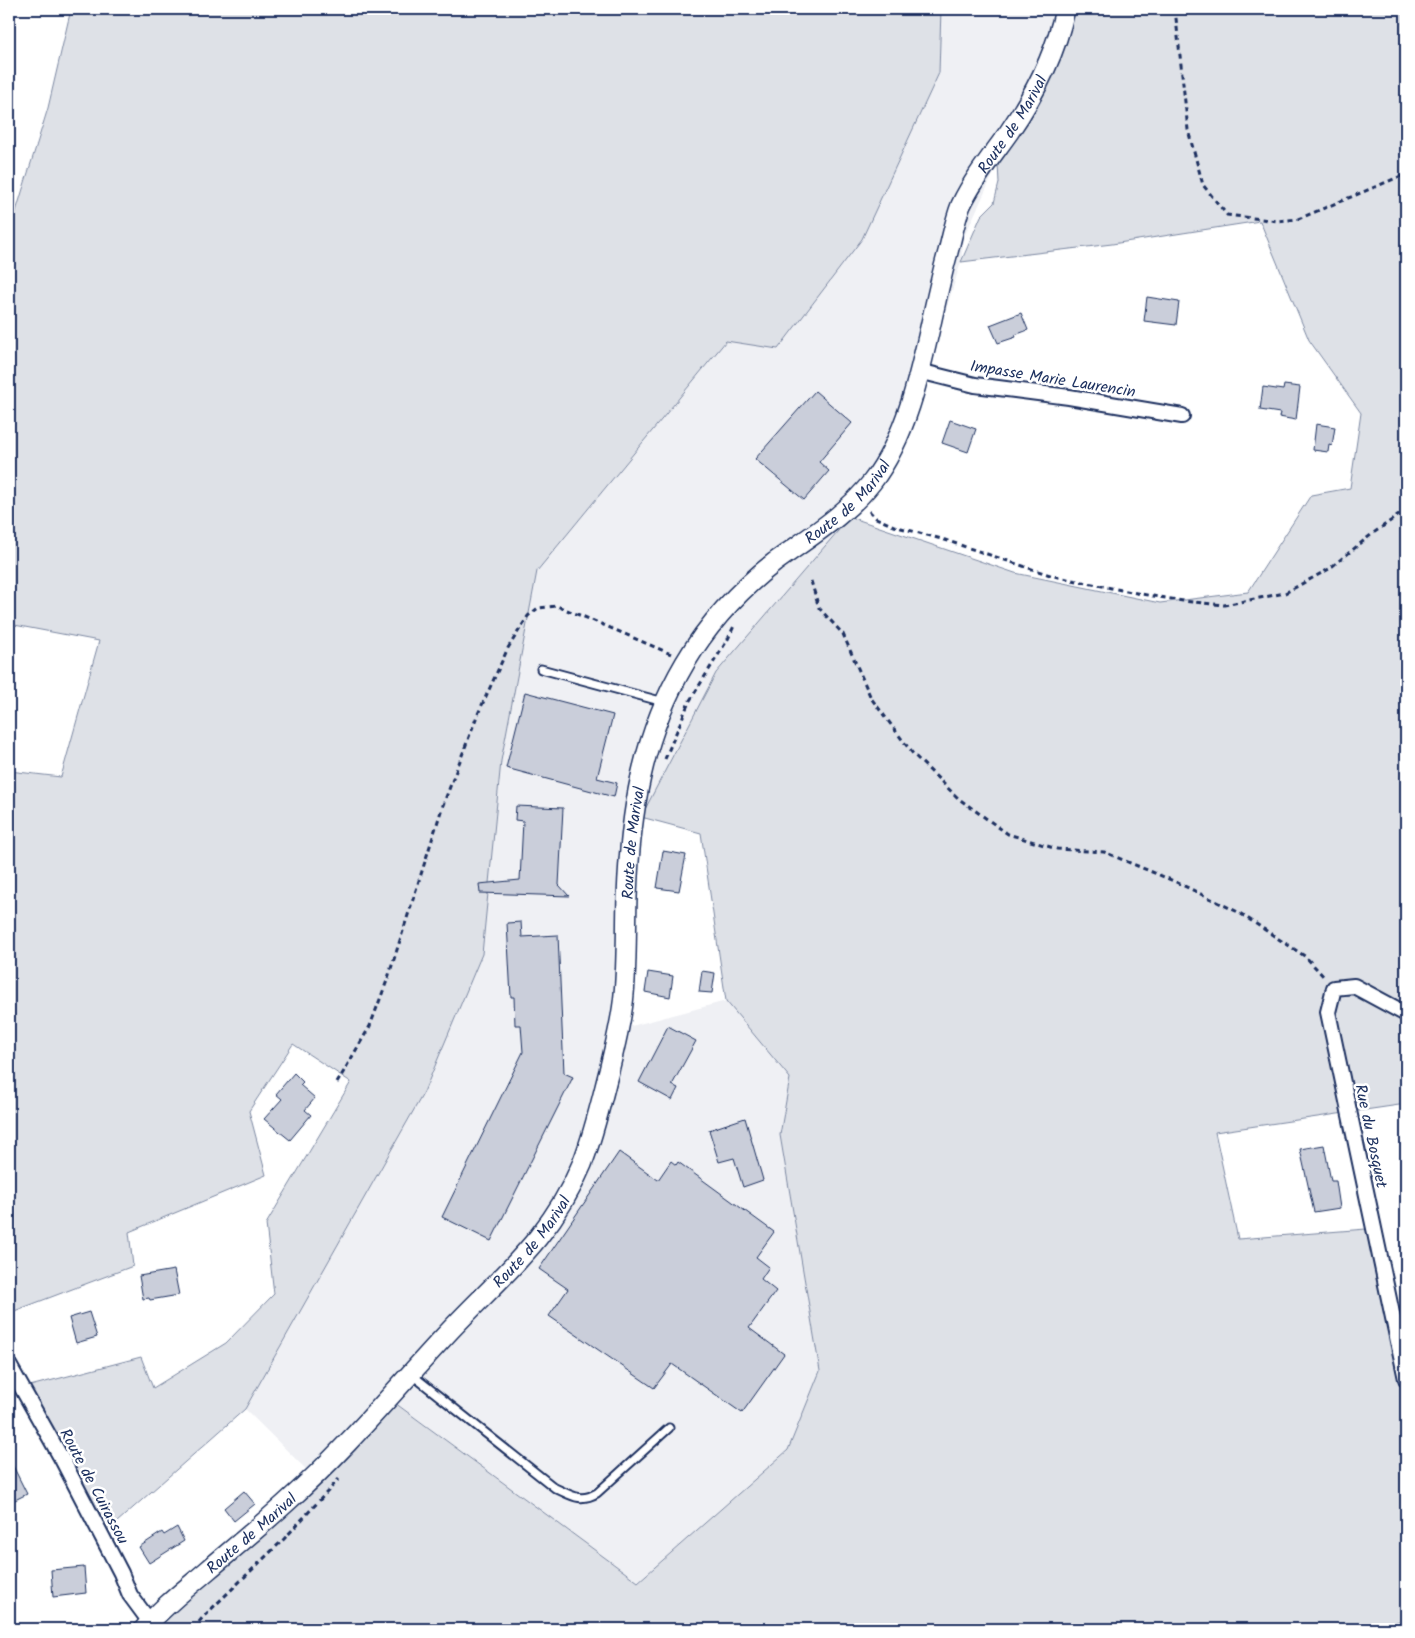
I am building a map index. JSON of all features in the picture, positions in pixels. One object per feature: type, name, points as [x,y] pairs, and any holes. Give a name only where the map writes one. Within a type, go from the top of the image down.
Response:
[{"type":"main road","name":"Route de Marival","points":[[147,1625],[188,1586],[291,1499],[373,1415],[448,1332],[530,1249],[564,1202],[582,1162],[599,1111],[620,1027],[624,1000],[628,875],[634,811],[646,753],[666,702],[686,662],[730,603],[770,566],[859,499],[877,475],[897,439],[907,414],[919,371],[938,286],[960,208],[978,175],[1010,131],[1043,77],[1054,49],[1065,9]]},
{"type":"street","name":"Impasse Marie Laurencin","points":[[919,371],[975,385],[1069,397],[1182,416]]},
{"type":"street","points":[[1334,988],[1354,986],[1406,1014]]},
{"type":"street","name":"Rue du Bosquet","points":[[1334,988],[1328,1012],[1403,1344],[1406,1379]]},
{"type":"street","name":"Route de Cuirassou","points":[[9,1365],[63,1461],[147,1625]]},
{"type":"lane","points":[[541,669],[666,702]]},
{"type":"lane","points":[[411,1373],[555,1488],[576,1497],[588,1498],[597,1493],[669,1428]]},
{"type":"path","points":[[1175,9],[1188,130],[1203,185],[1227,215],[1278,221],[1298,220],[1406,174]]},
{"type":"path","points":[[863,512],[869,507],[876,518],[894,526],[945,540],[1053,576],[1141,594],[1224,605],[1285,593],[1329,569],[1372,534],[1406,510]]},
{"type":"path","points":[[811,581],[819,608],[842,634],[871,698],[913,754],[959,799],[1008,834],[1057,849],[1104,852],[1176,882],[1238,912],[1306,957],[1334,988]]},
{"type":"path","points":[[337,1083],[370,1026],[386,986],[443,804],[477,716],[508,648],[528,616],[538,608],[557,606],[686,662]]},
{"type":"path","points":[[662,764],[670,751],[689,702],[728,639],[735,624]]},
{"type":"path","points":[[193,1629],[204,1616],[284,1539],[342,1476]]},
{"type":"shaded area","points":[[71,9],[941,9],[939,73],[862,239],[778,349],[726,341],[537,571],[501,761],[482,954],[424,1092],[245,1409],[108,1530],[30,1386],[141,1357],[153,1388],[226,1343],[274,1294],[266,1224],[351,1082],[293,1044],[249,1111],[266,1175],[129,1232],[133,1266],[9,1313],[9,771],[61,777],[99,641],[9,624],[9,234],[48,108]]},
{"type":"shaded area","points":[[941,9],[1073,9],[1055,70],[1038,104],[998,164],[964,237],[961,262],[906,438],[641,817],[624,1028],[726,1001],[790,1078],[780,1135],[820,1371],[788,1450],[638,1582],[396,1403],[320,1483],[245,1409],[424,1092],[482,954],[501,761],[537,571],[726,341],[778,349],[939,73]]},
{"type":"shaded area","points":[[1073,9],[1406,9],[1406,1104],[1215,1132],[1238,1239],[1366,1229],[1406,1412],[1406,1619],[1375,1629],[143,1629],[395,1403],[638,1582],[788,1450],[820,1371],[780,1135],[790,1078],[726,1001],[701,833],[641,817],[716,673],[850,517],[1015,573],[1160,603],[1248,592],[1311,495],[1350,488],[1361,413],[1309,340],[1260,221],[1112,244],[961,262],[981,216],[994,203],[999,183],[998,164],[1038,104],[1055,70]]},
{"type":"building","points":[[1147,297],[1179,302],[1176,325],[1144,321]]},
{"type":"building","points":[[1021,313],[1028,330],[1015,335],[1016,337],[998,343],[990,325]]},
{"type":"building","points":[[1284,385],[1300,387],[1296,420],[1279,417],[1280,413],[1260,410],[1263,387],[1283,390]]},
{"type":"building","points":[[815,391],[852,423],[819,462],[829,471],[804,500],[755,459]]},
{"type":"building","points":[[950,420],[976,429],[968,452],[942,443]]},
{"type":"building","points":[[1316,424],[1335,427],[1332,446],[1329,445],[1328,452],[1313,450]]},
{"type":"building","points":[[525,692],[613,715],[597,778],[617,783],[614,797],[506,768]]},
{"type":"building","points":[[516,806],[563,808],[559,885],[569,896],[480,893],[479,884],[520,880],[523,821],[515,820]]},
{"type":"building","points":[[663,851],[686,855],[679,891],[657,888]]},
{"type":"building","points":[[521,922],[522,937],[558,935],[564,1073],[573,1077],[491,1241],[442,1217],[523,1052],[521,1025],[515,1025],[514,997],[511,997],[507,923]]},
{"type":"building","points":[[702,971],[715,973],[712,993],[699,992]]},
{"type":"building","points":[[648,972],[673,976],[670,997],[645,992]]},
{"type":"building","points":[[668,1026],[696,1041],[672,1085],[678,1088],[672,1100],[639,1082]]},
{"type":"building","points":[[294,1073],[303,1082],[300,1085],[315,1098],[305,1110],[311,1115],[290,1140],[264,1119],[282,1099],[276,1094]]},
{"type":"building","points":[[745,1118],[763,1180],[743,1187],[734,1158],[719,1162],[709,1130]]},
{"type":"building","points":[[1324,1145],[1331,1181],[1336,1181],[1340,1208],[1314,1212],[1300,1149]]},
{"type":"building","points":[[619,1152],[658,1180],[671,1161],[676,1165],[678,1162],[774,1232],[756,1257],[769,1267],[761,1279],[776,1291],[749,1328],[784,1354],[742,1413],[672,1364],[654,1388],[549,1316],[568,1289],[539,1269]]},
{"type":"building","points":[[174,1270],[179,1295],[150,1300],[149,1298],[143,1299],[139,1276]]},
{"type":"building","points":[[89,1312],[97,1337],[76,1343],[69,1318]]},
{"type":"building","points":[[9,1458],[27,1494],[9,1503]]},
{"type":"building","points":[[244,1491],[255,1504],[234,1521],[224,1508]]},
{"type":"building","points":[[177,1527],[184,1541],[149,1563],[139,1547],[162,1532],[164,1535]]},
{"type":"building","points":[[84,1567],[86,1593],[53,1597],[51,1570]]}]
